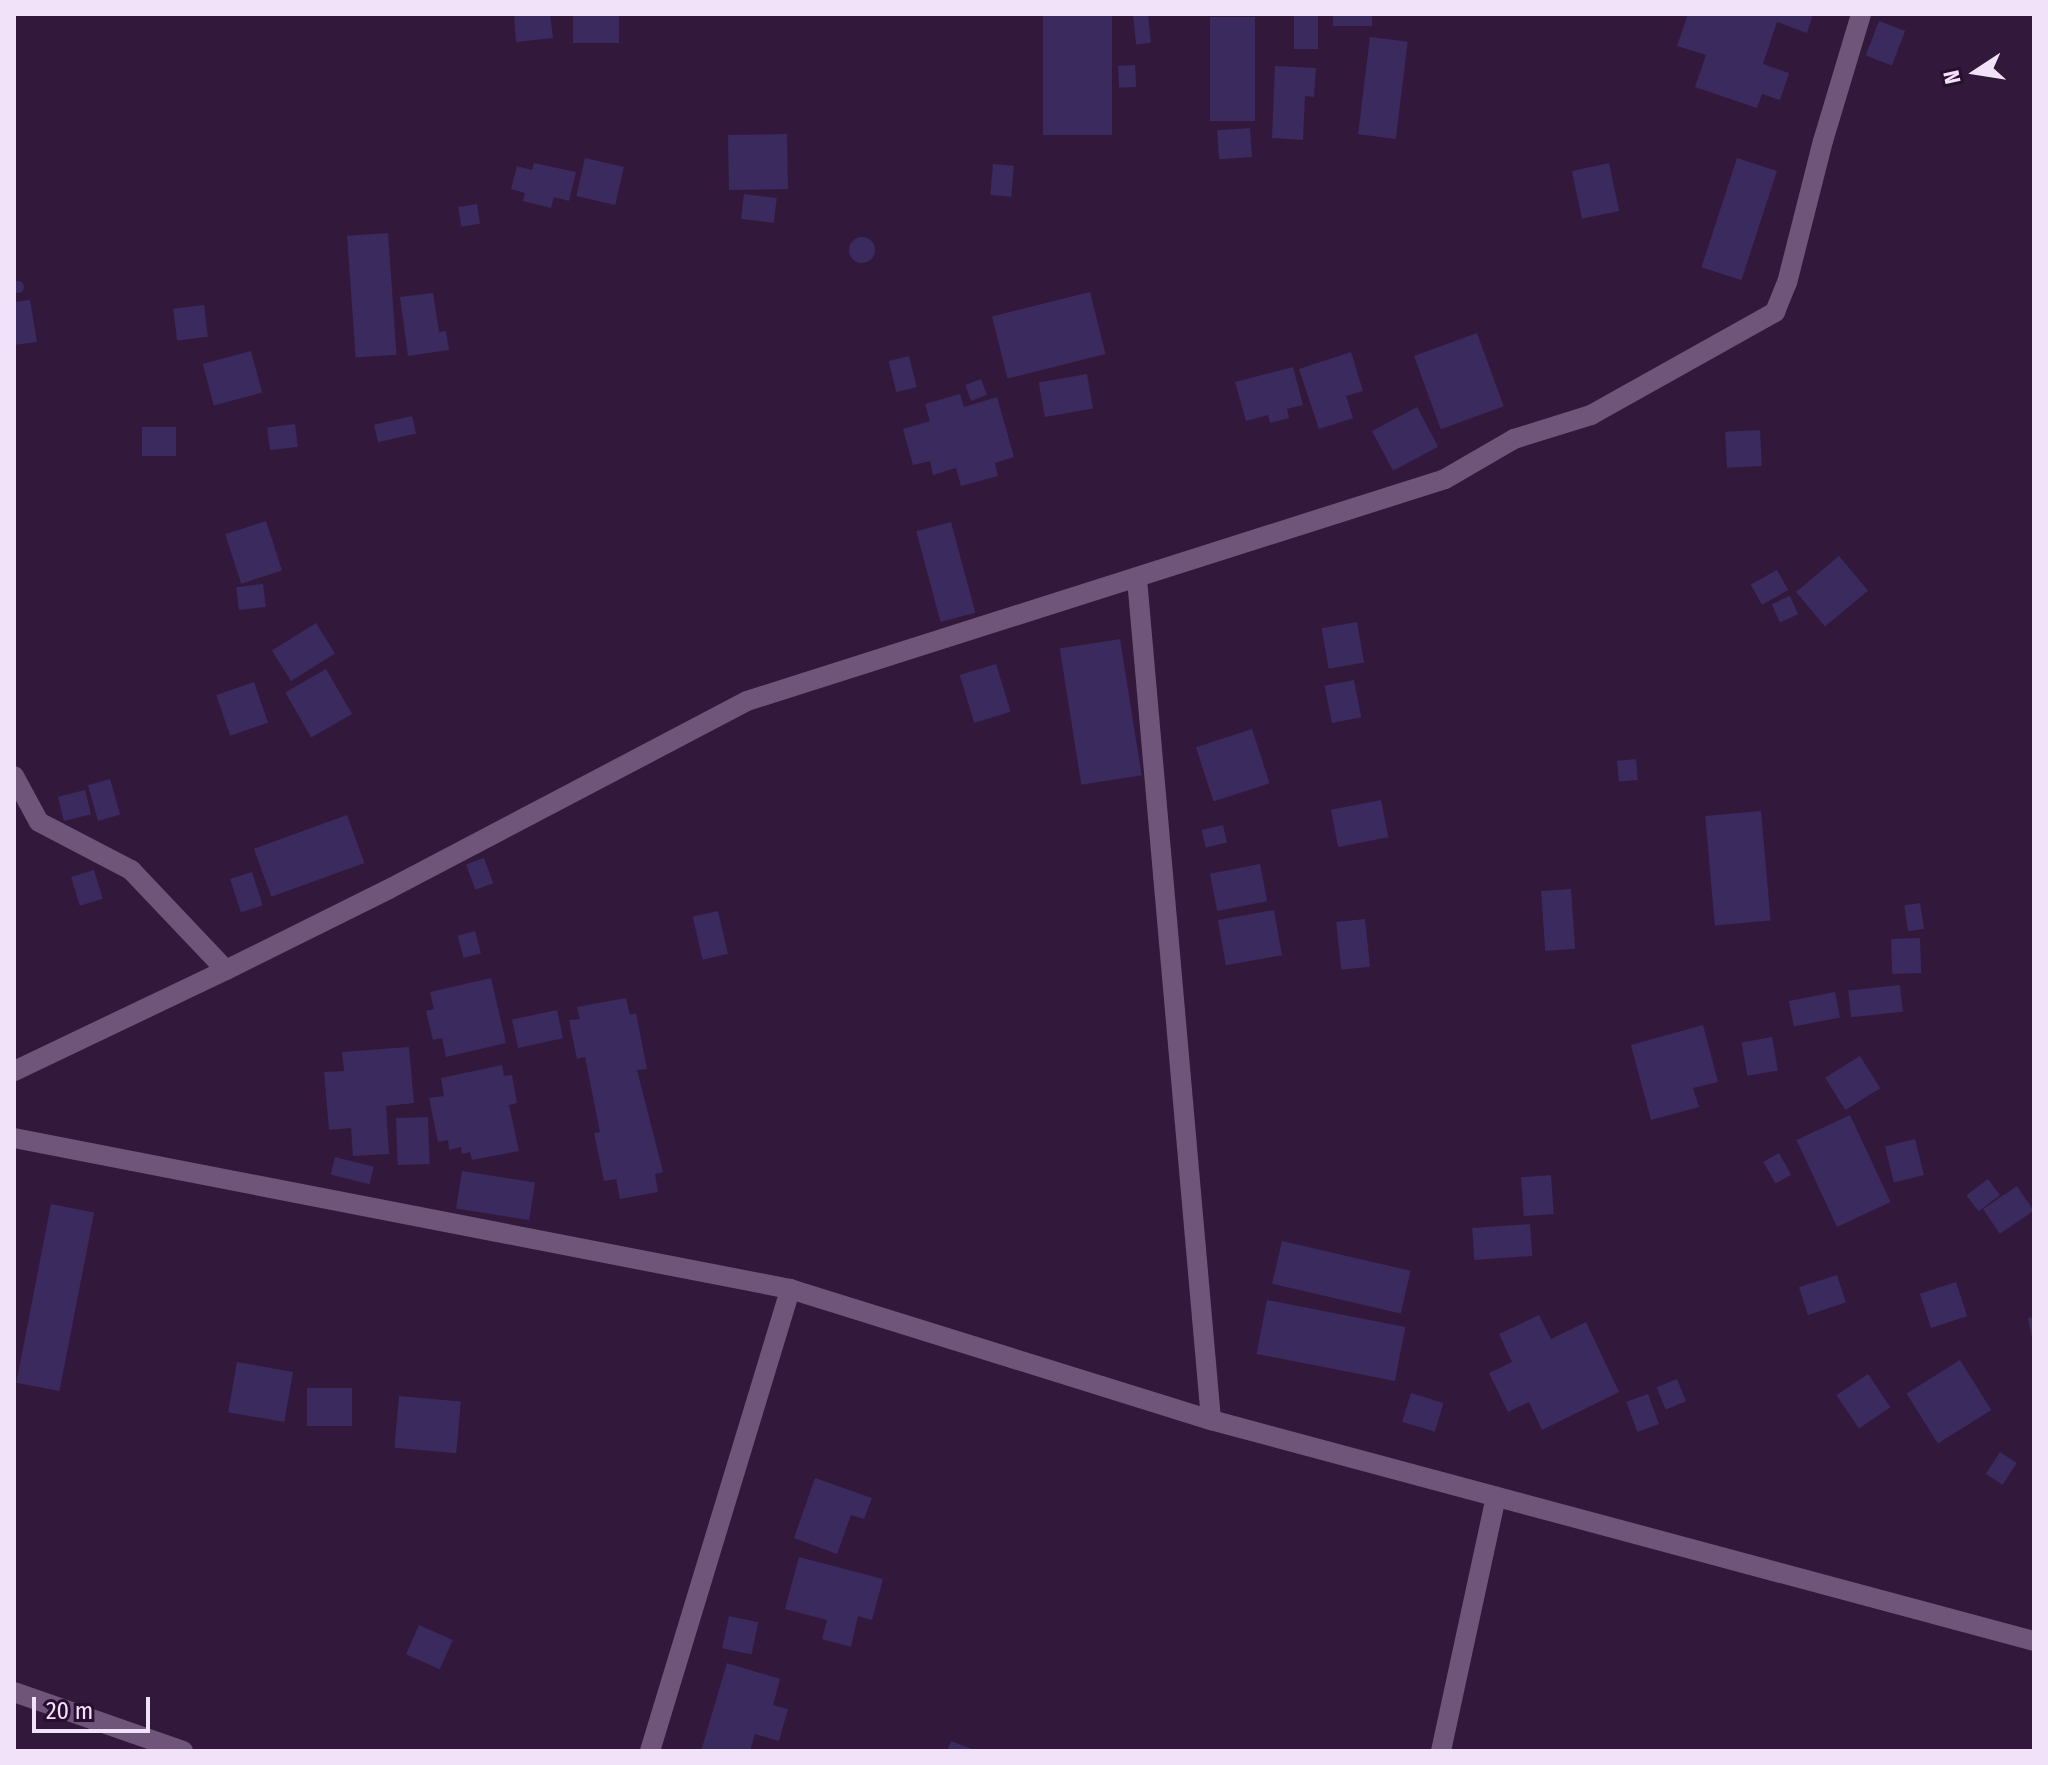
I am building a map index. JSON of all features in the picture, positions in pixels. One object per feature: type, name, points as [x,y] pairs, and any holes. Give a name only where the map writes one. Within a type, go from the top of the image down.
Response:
[{"type":"street","points":[[14,1071],[389,889],[747,701],[1445,479],[1514,439],[1591,415],[1775,312],[1787,283],[1823,141],[1861,14]]},
{"type":"street","points":[[1137,579],[1211,1420]]},
{"type":"street","points":[[14,776],[39,822],[131,870],[226,970]]},
{"type":"street","points":[[14,1138],[790,1289],[1211,1420],[2034,1641]]},
{"type":"street","points":[[650,1751],[790,1289]]},
{"type":"street","points":[[1441,1751],[1496,1497]]},
{"type":"street","points":[[14,1692],[183,1751]]},
{"type":"building","points":[[514,14],[550,14],[553,38],[516,42]]},
{"type":"building","points":[[573,14],[619,14],[619,43],[573,43]]},
{"type":"building","points":[[1043,14],[1112,14],[1112,135],[1043,135]]},
{"type":"building","points":[[1148,14],[1151,43],[1136,44],[1133,16]]},
{"type":"building","points":[[1294,14],[1318,14],[1318,49],[1294,49]]},
{"type":"building","points":[[1333,14],[1372,14],[1372,26],[1333,26]]},
{"type":"building","points":[[1688,14],[1813,14],[1807,33],[1777,22],[1763,64],[1789,73],[1780,100],[1762,94],[1757,108],[1695,87],[1706,55],[1677,46]]},
{"type":"building","points":[[1210,17],[1255,17],[1255,121],[1210,121]]},
{"type":"building","points":[[1879,21],[1905,31],[1892,66],[1866,56]]},
{"type":"building","points":[[1370,37],[1408,42],[1396,139],[1358,134]]},
{"type":"building","points":[[1135,65],[1136,87],[1119,88],[1118,66]]},
{"type":"building","points":[[1275,66],[1316,68],[1314,97],[1305,96],[1303,140],[1272,138]]},
{"type":"building","points":[[1250,128],[1252,157],[1219,159],[1217,130]]},
{"type":"building","points":[[787,134],[788,189],[729,190],[728,135]]},
{"type":"building","points":[[585,158],[624,167],[615,205],[576,196]]},
{"type":"building","points":[[1737,158],[1777,171],[1741,280],[1701,267]]},
{"type":"building","points":[[534,163],[576,172],[569,201],[554,197],[551,208],[523,201],[525,193],[511,189],[517,166],[532,170]]},
{"type":"building","points":[[1609,163],[1619,211],[1582,219],[1572,171]]},
{"type":"building","points":[[993,164],[1014,166],[1011,197],[990,195]]},
{"type":"building","points":[[744,194],[777,198],[774,223],[741,219]]},
{"type":"building","points":[[477,204],[480,224],[461,227],[458,207]]},
{"type":"building","points":[[388,233],[397,355],[356,358],[347,236]]},
{"type":"building","points":[[862,237],[871,241],[875,250],[871,259],[862,263],[853,259],[849,250],[853,241]]},
{"type":"building","points":[[13,282],[23,282],[23,292],[13,292]]},
{"type":"building","points":[[1090,292],[1105,354],[1007,379],[992,316]]},
{"type":"building","points":[[433,293],[439,332],[446,331],[449,350],[408,356],[400,297]]},
{"type":"building","points":[[30,300],[37,342],[14,345],[14,302]]},
{"type":"building","points":[[204,305],[208,337],[177,341],[173,309]]},
{"type":"building","points":[[1477,333],[1504,406],[1441,429],[1414,356]]},
{"type":"building","points":[[251,351],[262,393],[214,405],[203,364]]},
{"type":"building","points":[[1351,352],[1363,391],[1346,396],[1353,418],[1319,429],[1299,369]]},
{"type":"building","points":[[909,356],[917,387],[896,392],[889,361]]},
{"type":"building","points":[[1293,367],[1303,405],[1287,409],[1289,418],[1270,423],[1268,415],[1246,421],[1235,382]]},
{"type":"building","points":[[1087,374],[1093,408],[1045,417],[1039,383]]},
{"type":"building","points":[[981,379],[987,395],[971,401],[965,385]]},
{"type":"building","points":[[960,394],[964,407],[997,397],[1014,457],[995,463],[998,476],[961,486],[956,468],[933,475],[930,461],[913,465],[903,429],[930,421],[925,404]]},
{"type":"building","points":[[1417,407],[1438,447],[1393,471],[1372,431]]},
{"type":"building","points":[[412,416],[416,434],[378,442],[374,425]]},
{"type":"building","points":[[295,424],[298,447],[270,450],[267,427]]},
{"type":"building","points":[[142,427],[176,427],[176,456],[142,456]]},
{"type":"building","points":[[1760,430],[1762,466],[1727,468],[1725,432]]},
{"type":"building","points":[[266,521],[282,570],[241,584],[225,534]]},
{"type":"building","points":[[951,522],[975,613],[941,622],[916,531]]},
{"type":"building","points":[[1839,556],[1868,590],[1825,626],[1796,592]]},
{"type":"building","points":[[1777,570],[1788,590],[1762,605],[1751,585]]},
{"type":"building","points":[[263,584],[266,607],[239,610],[236,587]]},
{"type":"building","points":[[1790,596],[1798,614],[1780,622],[1772,604]]},
{"type":"building","points":[[1357,622],[1364,662],[1329,669],[1322,628]]},
{"type":"building","points":[[316,623],[335,654],[291,681],[272,651]]},
{"type":"building","points":[[1120,639],[1142,775],[1081,785],[1060,649]]},
{"type":"building","points":[[996,664],[1011,712],[974,723],[960,675]]},
{"type":"building","points":[[326,669],[352,714],[311,738],[285,692]]},
{"type":"building","points":[[1354,680],[1361,717],[1332,723],[1325,686]]},
{"type":"building","points":[[254,682],[268,723],[230,736],[216,695]]},
{"type":"building","points":[[1252,729],[1270,783],[1214,801],[1196,747]]},
{"type":"building","points":[[1636,759],[1638,780],[1619,782],[1617,761]]},
{"type":"building","points":[[110,779],[120,815],[98,821],[88,785]]},
{"type":"building","points":[[85,790],[91,814],[64,821],[58,797]]},
{"type":"building","points":[[1381,800],[1388,837],[1338,847],[1331,810]]},
{"type":"building","points":[[1761,811],[1771,921],[1715,925],[1705,816]]},
{"type":"building","points":[[347,815],[364,863],[271,897],[254,849]]},
{"type":"building","points":[[1223,825],[1227,843],[1206,847],[1202,830]]},
{"type":"building","points":[[484,858],[493,883],[475,890],[466,864]]},
{"type":"building","points":[[1260,864],[1267,901],[1217,911],[1210,874]]},
{"type":"building","points":[[94,870],[103,899],[80,906],[71,877]]},
{"type":"building","points":[[252,872],[263,905],[241,912],[230,879]]},
{"type":"building","points":[[1571,889],[1575,949],[1545,951],[1541,891]]},
{"type":"building","points":[[1920,903],[1924,929],[1908,931],[1904,906]]},
{"type":"building","points":[[1274,910],[1282,955],[1226,965],[1218,920]]},
{"type":"building","points":[[718,911],[728,954],[703,960],[693,917]]},
{"type":"building","points":[[1365,919],[1370,967],[1341,970],[1336,922]]},
{"type":"building","points":[[475,931],[481,953],[464,958],[458,936]]},
{"type":"building","points":[[1920,938],[1921,973],[1892,974],[1891,939]]},
{"type":"building","points":[[491,978],[506,1043],[446,1057],[442,1038],[433,1040],[426,1011],[434,1009],[430,992]]},
{"type":"building","points":[[1900,985],[1903,1012],[1851,1017],[1848,990]]},
{"type":"building","points":[[1835,992],[1840,1018],[1794,1026],[1789,1001]]},
{"type":"building","points":[[626,998],[630,1015],[636,1013],[647,1069],[637,1070],[663,1172],[655,1174],[658,1192],[620,1199],[616,1179],[604,1181],[594,1133],[600,1132],[585,1057],[577,1059],[569,1020],[580,1019],[577,1007]]},
{"type":"building","points":[[557,1010],[563,1038],[518,1048],[512,1020]]},
{"type":"building","points":[[1703,1025],[1718,1082],[1693,1088],[1699,1107],[1651,1120],[1631,1045]]},
{"type":"building","points":[[1772,1037],[1778,1070],[1747,1076],[1741,1042]]},
{"type":"building","points":[[409,1047],[414,1103],[386,1106],[389,1154],[353,1156],[351,1128],[329,1130],[324,1072],[344,1071],[342,1052]]},
{"type":"building","points":[[1860,1056],[1880,1088],[1845,1110],[1825,1078]]},
{"type":"building","points":[[502,1065],[504,1076],[512,1075],[517,1103],[509,1105],[519,1151],[472,1160],[470,1152],[462,1154],[461,1147],[449,1150],[448,1140],[438,1142],[429,1098],[444,1096],[441,1078]]},
{"type":"building","points":[[1850,1115],[1891,1202],[1837,1227],[1797,1140]]},
{"type":"building","points":[[428,1117],[430,1164],[398,1165],[396,1118]]},
{"type":"building","points":[[1915,1139],[1924,1175],[1894,1182],[1885,1146]]},
{"type":"building","points":[[1779,1153],[1791,1175],[1775,1184],[1763,1162]]},
{"type":"building","points":[[335,1157],[374,1167],[369,1184],[331,1174]]},
{"type":"building","points":[[462,1171],[535,1183],[529,1220],[456,1209]]},
{"type":"building","points":[[1551,1175],[1554,1214],[1524,1216],[1521,1177]]},
{"type":"building","points":[[1988,1179],[2000,1195],[1978,1211],[1966,1195]]},
{"type":"building","points":[[2017,1186],[2034,1211],[2000,1234],[1983,1209]]},
{"type":"building","points":[[51,1204],[94,1212],[59,1391],[16,1383]]},
{"type":"building","points":[[1530,1224],[1532,1256],[1474,1260],[1472,1228]]},
{"type":"building","points":[[1282,1241],[1411,1271],[1401,1314],[1272,1284]]},
{"type":"building","points":[[1837,1275],[1846,1303],[1808,1315],[1799,1287]]},
{"type":"building","points":[[1956,1282],[1967,1316],[1931,1328],[1920,1294]]},
{"type":"building","points":[[1267,1300],[1405,1327],[1395,1381],[1257,1354]]},
{"type":"building","points":[[1539,1315],[1551,1339],[1586,1322],[1619,1392],[1542,1430],[1529,1402],[1508,1412],[1489,1373],[1512,1362],[1499,1334]]},
{"type":"building","points":[[2034,1317],[2034,1343],[2033,1343],[2028,1318]]},
{"type":"building","points":[[1960,1360],[1991,1410],[1938,1443],[1907,1393]]},
{"type":"building","points":[[237,1362],[293,1372],[284,1422],[228,1412]]},
{"type":"building","points":[[1868,1374],[1890,1407],[1859,1428],[1836,1395]]},
{"type":"building","points":[[1677,1379],[1686,1401],[1666,1409],[1657,1387]]},
{"type":"building","points":[[307,1388],[352,1388],[352,1426],[307,1426]]},
{"type":"building","points":[[1411,1393],[1444,1403],[1435,1432],[1402,1422]]},
{"type":"building","points":[[1648,1394],[1659,1424],[1637,1432],[1626,1402]]},
{"type":"building","points":[[399,1396],[461,1401],[456,1453],[394,1448]]},
{"type":"building","points":[[2000,1452],[2017,1463],[2003,1485],[1986,1474]]},
{"type":"building","points":[[815,1478],[872,1498],[864,1519],[851,1515],[837,1554],[794,1538]]},
{"type":"building","points":[[799,1557],[883,1579],[872,1620],[858,1616],[851,1647],[822,1639],[827,1620],[785,1609]]},
{"type":"building","points":[[729,1616],[758,1622],[751,1655],[722,1648]]},
{"type":"building","points":[[419,1625],[453,1640],[440,1669],[406,1654]]},
{"type":"building","points":[[727,1663],[780,1679],[773,1705],[788,1709],[779,1741],[755,1734],[750,1751],[701,1751]]},
{"type":"building","points":[[951,1741],[977,1751],[947,1751]]}]
